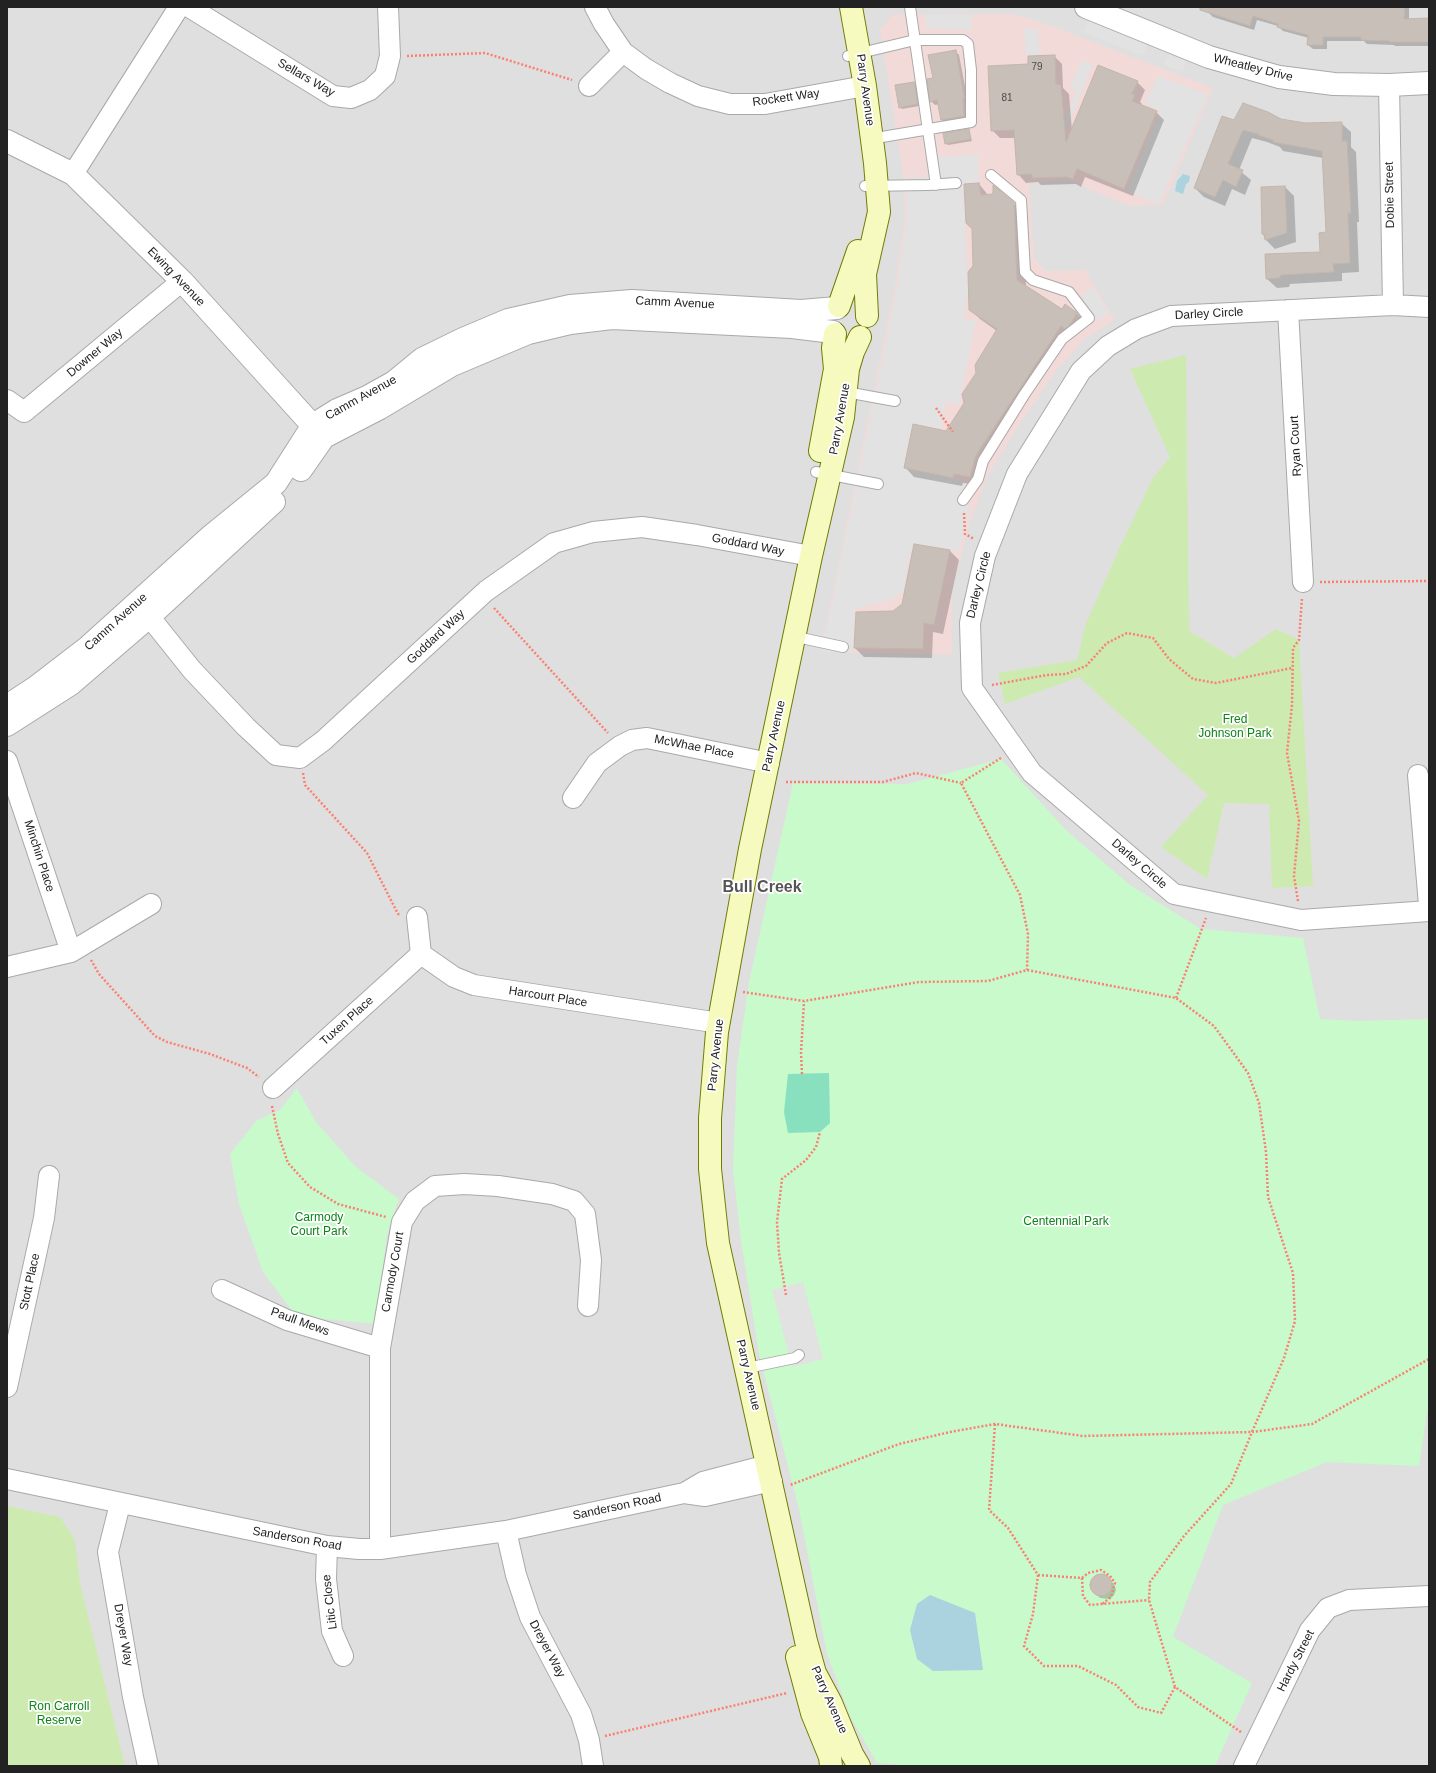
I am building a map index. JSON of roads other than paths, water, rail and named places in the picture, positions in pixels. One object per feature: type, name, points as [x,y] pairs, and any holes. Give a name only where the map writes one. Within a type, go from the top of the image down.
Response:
[{"type":"main road","name":"Parry Avenue","points":[[839,7],[854,54]]},
{"type":"main road","name":"Parry Avenue","points":[[851,7],[854,54],[867,140],[871,185],[878,212],[865,274],[867,316]]},
{"type":"main road","name":"Parry Avenue","points":[[838,307],[858,253],[864,214],[871,185]]},
{"type":"main road","points":[[846,304],[853,304],[860,307],[867,316],[867,326],[865,332],[860,337],[849,341],[841,339],[834,333],[831,320],[838,307],[846,304]]},
{"type":"main road","name":"Parry Avenue","points":[[823,474],[835,369],[834,333]]},
{"type":"main road","name":"Parry Avenue","points":[[859,1766],[852,1754],[831,1703],[815,1673],[806,1641],[768,1477],[710,1267],[699,1193],[697,1144],[712,1022],[750,849],[764,761],[805,555],[823,474],[842,417],[848,369],[853,352],[860,337]]},
{"type":"main road","name":"Parry Avenue","points":[[712,1022],[710,1118],[712,1193],[718,1243],[747,1368],[768,1477],[802,1679],[812,1712],[830,1757],[831,1766]]},
{"type":"street","points":[[73,174],[178,7]]},
{"type":"street","name":"Sellars Way","points":[[189,7],[333,96],[351,98],[370,90],[384,76],[390,56],[388,7]]},
{"type":"street","name":"Rockett Way","points":[[595,7],[604,24],[623,52],[646,69],[670,83],[698,96],[730,104],[765,104],[860,87]]},
{"type":"street","name":"Wheatley Drive","points":[[1086,7],[1209,57],[1279,77],[1334,84],[1389,85],[1429,83]]},
{"type":"street","points":[[590,86],[623,52]]},
{"type":"street","name":"Dobie Street","points":[[1389,85],[1393,306]]},
{"type":"street","name":"Ewing Avenue","points":[[7,141],[73,174],[182,281],[319,431]]},
{"type":"street","name":"Downer Way","points":[[7,400],[24,412],[182,281]]},
{"type":"street","name":"Camm Avenue","points":[[7,725],[71,684],[143,610],[212,535],[276,483],[337,410],[367,397],[394,382],[422,359],[463,339],[508,320],[570,306],[632,301],[801,310],[838,307]]},
{"type":"street","name":"Darley Circle","points":[[1429,307],[1393,306],[1170,316],[1136,329],[1108,346],[1081,371],[1017,474],[988,548],[970,623],[972,688],[1032,773],[1174,894],[1301,920],[1429,911]]},
{"type":"street","name":"Ryan Court","points":[[1288,310],[1303,582]]},
{"type":"street","name":"Camm Avenue","points":[[319,431],[380,408],[452,365],[528,333],[570,323],[612,318],[792,328],[834,333]]},
{"type":"street","name":"Goddard Way","points":[[143,610],[197,675],[246,727],[276,755],[300,758],[323,741],[482,595],[554,543],[593,532],[642,527],[697,535],[805,555]]},
{"type":"street","name":"Camm Avenue","points":[[7,706],[36,687],[88,647],[143,610]]},
{"type":"street","name":"McWhae Place","points":[[573,798],[598,763],[620,746],[632,740],[647,738],[764,761]]},
{"type":"street","name":"Minchin Place","points":[[7,761],[77,949]]},
{"type":"street","points":[[1418,775],[1429,905]]},
{"type":"street","points":[[7,967],[77,949],[151,904]]},
{"type":"street","points":[[417,917],[421,954]]},
{"type":"street","name":"Harcourt Place","points":[[421,954],[454,977],[474,985],[712,1022]]},
{"type":"street","name":"Tuxen Place","points":[[273,1088],[421,954]]},
{"type":"street","name":"Stott Place","points":[[7,1387],[44,1218],[49,1176]]},
{"type":"street","name":"Carmody Court","points":[[380,1549],[380,1348],[402,1222],[415,1201],[435,1186],[464,1184],[498,1186],[552,1194],[574,1201],[585,1214],[591,1260],[588,1306]]},
{"type":"street","name":"Paull Mews","points":[[222,1290],[287,1320],[380,1348]]},
{"type":"street","name":"Sanderson Road","points":[[7,1480],[327,1546],[380,1549],[506,1531],[684,1494],[705,1496],[768,1477]]},
{"type":"street","name":"Dreyer Way","points":[[120,1504],[108,1552],[148,1766]]},
{"type":"street","name":"Dreyer Way","points":[[506,1531],[516,1575],[530,1617],[581,1714],[589,1740],[594,1766]]},
{"type":"street","name":"Litic Close","points":[[327,1546],[326,1579],[332,1631],[343,1656]]},
{"type":"street","name":"Hardy Street","points":[[1244,1766],[1310,1630],[1328,1608],[1349,1600],[1429,1596]]},
{"type":"lane","points":[[910,7],[936,185]]},
{"type":"lane","points":[[854,54],[915,40],[963,40],[968,44],[971,70],[971,122],[867,140]]},
{"type":"lane","points":[[963,500],[978,479],[983,461],[1024,395],[1062,339],[1089,318],[1070,292],[1033,280],[1026,272],[1021,200],[991,175]]},
{"type":"lane","points":[[871,185],[936,185],[956,183]]},
{"type":"lane","points":[[846,392],[895,400]]},
{"type":"lane","points":[[823,474],[878,484]]},
{"type":"lane","points":[[790,635],[843,647]]},
{"type":"lane","points":[[747,1368],[795,1358],[799,1355]]},
{"type":"water","points":[[1183,174],[1190,176],[1189,182],[1186,184],[1183,194],[1175,191],[1177,181]]},
{"type":"water","points":[[930,1595],[975,1613],[983,1670],[933,1671],[917,1659],[910,1630],[917,1604]]},
{"type":"district","name":"Bull Creek","points":[[762,888]]},
{"type":"park label","name":"Fred Johnson Park","points":[[1235,727]]},
{"type":"park label","name":"Centennial Park","points":[[1066,1222]]},
{"type":"park label","name":"Carmody Court Park","points":[[319,1225]]},
{"type":"park label","name":"Ron Carroll Reserve","points":[[59,1714]]}]
